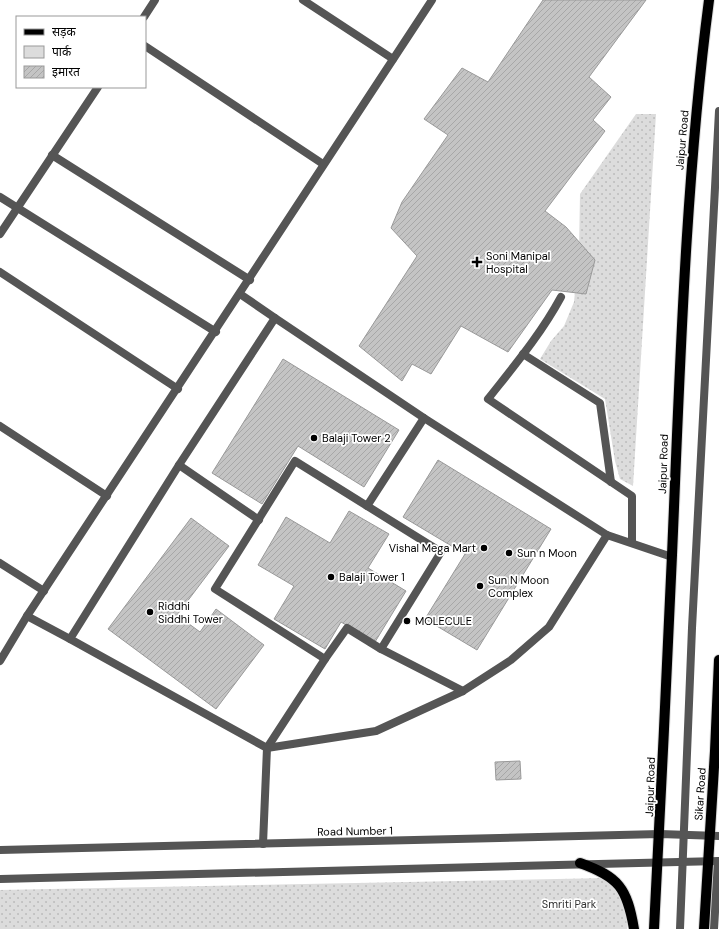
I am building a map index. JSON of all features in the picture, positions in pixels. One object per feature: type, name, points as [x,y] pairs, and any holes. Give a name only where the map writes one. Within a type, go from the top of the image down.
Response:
[{"type":"main road","name":"Jaipur Road","points":[[654,929],[660,834],[679,362],[692,163],[709,0]]},
{"type":"main road","name":"Sikar Road","points":[[704,929],[715,861],[714,835],[719,660]]},
{"type":"main road","points":[[580,863],[610,876],[623,890],[630,907],[634,929]]},
{"type":"street","points":[[145,16],[155,0]]},
{"type":"street","points":[[303,0],[393,59]]},
{"type":"street","points":[[0,661],[27,616],[216,332],[323,164],[432,0]]},
{"type":"street","points":[[146,47],[323,164]]},
{"type":"street","points":[[0,234],[97,88]]},
{"type":"street","points":[[680,929],[683,834],[719,111]]},
{"type":"street","points":[[52,155],[250,280]]},
{"type":"street","points":[[0,197],[216,332]]},
{"type":"street","points":[[0,272],[178,389]]},
{"type":"street","points":[[240,294],[424,418],[608,535],[672,557]]},
{"type":"street","points":[[561,297],[551,315],[488,399],[632,496],[632,542]]},
{"type":"street","points":[[70,639],[179,465],[275,318]]},
{"type":"street","points":[[523,354],[600,403],[611,482]]},
{"type":"street","points":[[367,506],[424,418]]},
{"type":"street","points":[[0,426],[107,496]]},
{"type":"street","points":[[325,659],[215,589],[296,461],[441,552],[381,649]]},
{"type":"street","points":[[179,465],[259,520]]},
{"type":"street","points":[[27,616],[267,748],[376,731],[463,691],[511,660],[549,627],[608,535]]},
{"type":"street","points":[[0,563],[44,591]]},
{"type":"street","points":[[263,844],[267,748],[347,628],[381,649],[463,691]]},
{"type":"street","name":"Road Number 1","points":[[0,850],[660,834],[714,835]]},
{"type":"street","points":[[0,879],[658,861],[715,861],[714,929]]},
{"type":"green space","points":[[636,114],[656,114],[633,486],[620,479],[615,461],[605,399],[540,359],[551,341],[564,326],[574,302],[579,250],[580,194]]},
{"type":"green space","name":"Smriti Park","points":[[606,878],[616,889],[623,901],[627,929],[0,929],[0,890]]},
{"type":"building","points":[[543,0],[646,0],[589,77],[611,97],[593,120],[605,131],[545,211],[566,227],[595,260],[586,294],[552,290],[508,352],[461,326],[431,374],[412,364],[402,381],[359,346],[417,256],[391,228],[402,202],[448,135],[424,119],[462,68],[488,82]]},
{"type":"building","name":"Balaji Tower 2","points":[[283,359],[399,430],[364,487],[298,446],[262,504],[212,473]]},
{"type":"building","name":"Sun N Moon Complex","points":[[438,460],[551,529],[477,650],[425,619],[465,554],[403,517]]},
{"type":"building","name":"Balaji Tower 1","points":[[349,511],[389,534],[368,568],[406,591],[375,642],[341,622],[325,649],[274,619],[294,586],[258,565],[286,517],[330,543]]},
{"type":"building","name":"Riddhi Siddhi Tower","points":[[191,518],[229,546],[177,615],[200,632],[216,609],[264,645],[216,709],[108,629]]},
{"type":"building","points":[[520,761],[521,779],[496,780],[495,762]]},
{"type":"place","name":"Soni Manipal Hospital","points":[[477,262]]},
{"type":"place","name":"Balaji Tower 2","points":[[314,438]]},
{"type":"place","name":"Vishal Mega Mart","points":[[484,548]]},
{"type":"place","name":"Sun n Moon","points":[[509,553]]},
{"type":"place","name":"Balaji Tower 1","points":[[331,577]]},
{"type":"place","name":"Sun N Moon Complex","points":[[480,586]]},
{"type":"place","name":"Riddhi Siddhi Tower","points":[[150,612]]},
{"type":"place","name":"MOLECULE","points":[[407,621]]}]
